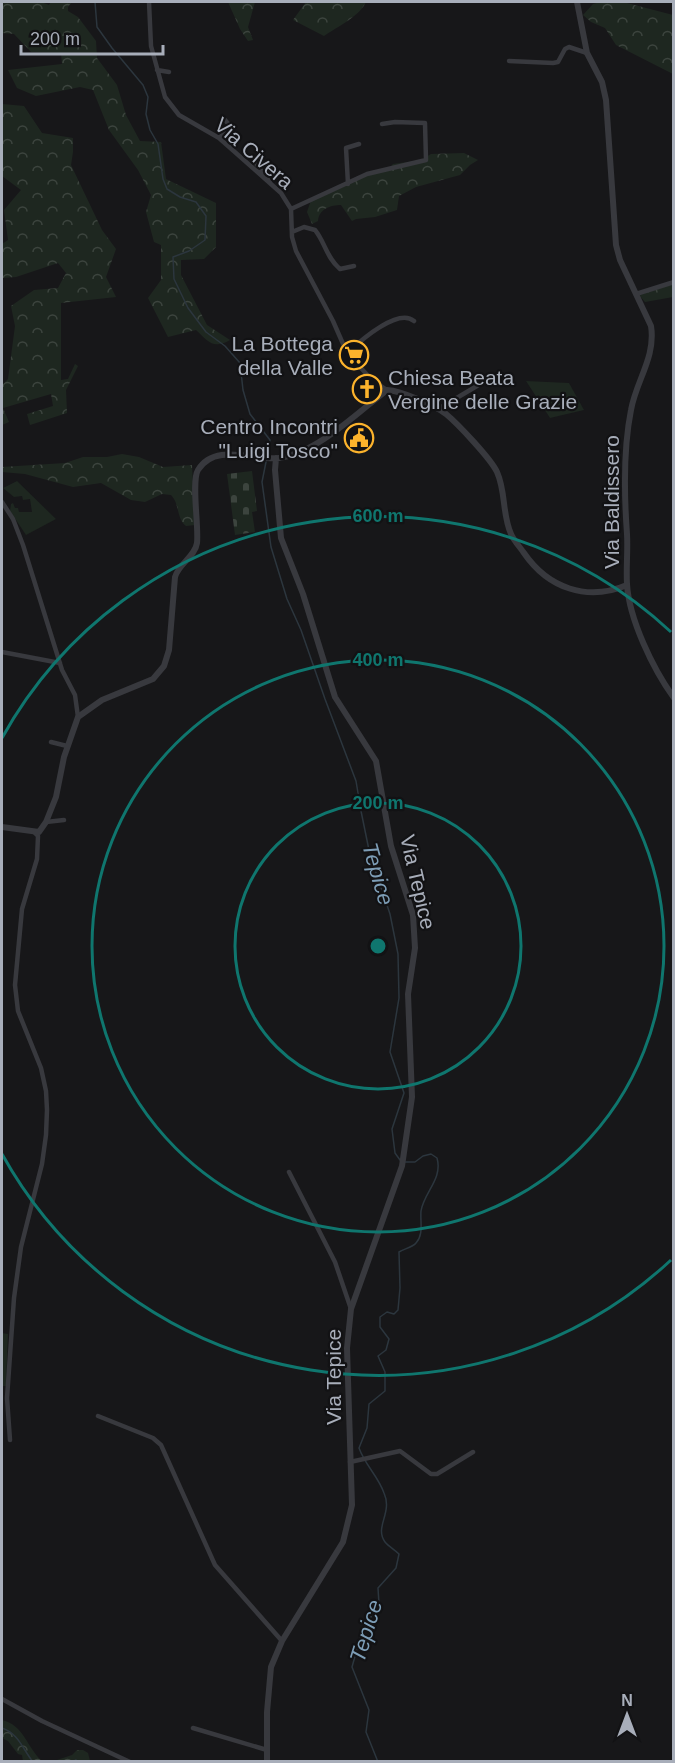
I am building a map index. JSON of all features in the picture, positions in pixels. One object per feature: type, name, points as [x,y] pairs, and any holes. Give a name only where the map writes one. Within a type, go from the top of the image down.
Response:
[{"type":"street","name":"Via Civera","points":[[149,2],[151,46],[165,97],[179,116],[219,138],[281,193],[291,209],[296,251],[347,353],[372,380],[387,390]]},
{"type":"street","name":"Via Baldissero","points":[[577,2],[587,53],[602,82],[606,100],[616,244],[620,260],[651,326],[652,336],[649,358],[637,388],[628,425],[624,502],[628,558],[627,585],[644,644],[660,679],[674,698]]},
{"type":"street","points":[[509,62],[558,62],[565,48],[569,47],[587,53]]},
{"type":"street","points":[[157,70],[169,72]]},
{"type":"street","points":[[219,138],[231,127],[225,120]]},
{"type":"street","points":[[291,209],[304,201],[367,174],[426,160],[425,123],[382,124]]},
{"type":"street","points":[[348,184],[346,148],[359,144]]},
{"type":"street","points":[[254,161],[275,189]]},
{"type":"street","points":[[292,232],[304,227],[315,230],[321,237],[322,245],[340,269],[354,266]]},
{"type":"street","points":[[636,294],[674,282]]},
{"type":"street","points":[[347,353],[371,332],[385,324],[404,317],[414,321]]},
{"type":"street","points":[[438,410],[444,404],[482,383]]},
{"type":"street","points":[[78,717],[102,700],[153,679],[164,666],[169,650],[175,577],[179,567],[194,553],[197,546],[198,517],[195,480],[197,471],[215,456],[274,458],[291,456],[310,448],[387,390],[445,414],[495,469],[503,487],[505,514],[511,535],[530,562],[547,579],[562,587],[590,593],[614,591],[627,585]]},
{"type":"street","name":"Via Tepice","points":[[267,1761],[269,1673],[282,1641],[343,1542],[351,1505],[347,1348],[351,1309],[404,1155],[412,1097],[408,994],[415,948],[412,915],[392,846],[376,761],[335,697],[303,594],[284,548],[279,529],[274,458]]},
{"type":"street","points":[[2,502],[13,519],[23,545],[60,663],[75,695],[78,717],[67,746],[56,797],[46,822],[39,832],[35,833],[2,827]]},
{"type":"street","points":[[2,652],[60,663]]},
{"type":"street","points":[[51,742],[67,746]]},
{"type":"street","points":[[46,822],[64,820]]},
{"type":"street","points":[[10,1440],[7,1398],[14,1298],[21,1246],[44,1154],[47,1119],[46,1091],[41,1068],[18,1011],[15,985],[22,909],[37,859],[38,836],[35,833]]},
{"type":"street","points":[[289,1172],[335,1262],[351,1309]]},
{"type":"street","points":[[98,1416],[153,1438],[161,1445],[214,1565],[282,1641]]},
{"type":"street","points":[[350,1462],[399,1451],[431,1474],[437,1474],[473,1452]]},
{"type":"street","points":[[2,1699],[42,1721],[130,1761]]},
{"type":"street","points":[[193,1728],[267,1750]]},
{"type":"green space","points":[[2,2],[41,2],[49,5],[51,2],[72,2],[68,11],[78,17],[96,41],[97,58],[117,85],[126,115],[140,141],[161,142],[166,179],[216,203],[216,247],[204,259],[181,260],[181,275],[207,325],[230,340],[219,344],[211,343],[196,330],[168,337],[148,298],[161,280],[161,245],[154,242],[146,212],[151,195],[138,170],[109,130],[93,90],[80,87],[36,96],[17,88],[8,70],[62,64],[61,53],[31,52],[14,34],[2,33]]},
{"type":"green space","points":[[228,2],[255,2],[248,27],[253,40],[248,41],[240,29]]},
{"type":"green space","points":[[306,2],[366,2],[354,17],[324,36],[293,20]]},
{"type":"green space","points":[[623,2],[673,15],[673,74],[616,45],[605,28],[591,22],[583,15],[593,4]]},
{"type":"green space","points":[[2,104],[24,106],[42,133],[73,138],[71,165],[102,230],[116,249],[106,277],[116,297],[61,303],[61,380],[68,379],[75,364],[78,366],[66,390],[67,413],[30,425],[27,414],[53,406],[51,394],[3,408],[9,422],[2,425],[2,385],[8,379],[15,326],[11,306],[34,290],[58,288],[66,273],[58,263],[16,277],[2,278],[2,244],[8,240],[4,210],[21,190],[2,176]]},
{"type":"green space","points":[[464,153],[478,160],[460,175],[416,187],[399,196],[397,210],[352,221],[341,205],[333,206],[320,213],[318,221],[312,224],[307,212],[311,200],[367,175],[388,170],[393,164],[421,160],[431,154]]},
{"type":"green space","points":[[673,284],[673,297],[645,302],[639,295]]},
{"type":"green space","points":[[526,381],[569,383],[584,410],[550,418]]},
{"type":"green space","points":[[122,454],[139,457],[163,467],[192,465],[195,525],[186,526],[183,523],[171,495],[162,494],[145,502],[131,500],[101,483],[73,487],[25,474],[2,472],[2,467],[65,463],[83,457],[107,457]]},
{"type":"green space","points":[[252,471],[257,511],[252,512],[255,532],[235,535],[227,474]]},
{"type":"green space","points":[[17,481],[56,519],[26,535],[10,511],[13,503],[19,512],[32,512],[30,499],[23,500],[22,496],[14,497],[3,488]]},
{"type":"green space","points":[[2,1333],[8,1334],[6,1386],[2,1386]]},
{"type":"green space","points":[[2,1720],[20,1732],[42,1761],[23,1761],[22,1755],[18,1754],[8,1741],[2,1738]]},
{"type":"green space","points":[[77,1750],[88,1753],[90,1761],[54,1761],[72,1755]]},
{"type":"waterway","name":"Tepice","points":[[95,2],[97,27],[143,85],[148,97],[146,114],[150,130],[158,144],[163,179],[167,189],[180,197],[196,202],[206,216],[205,240],[189,251],[173,257],[174,279],[188,308],[206,332],[225,346],[240,363],[243,390],[250,414],[270,440],[267,457]]},
{"type":"waterway","name":"Tepice","points":[[266,462],[262,482],[271,547],[287,599],[301,630],[356,781],[370,855],[390,914],[398,954],[399,998],[390,1052],[404,1093],[392,1129],[395,1153],[400,1160]]},
{"type":"waterway","name":"Tepice","points":[[378,1762],[366,1732],[369,1710],[352,1667],[362,1631],[379,1604],[378,1588],[396,1568],[399,1554],[386,1544],[382,1536],[386,1500],[359,1448],[367,1428],[369,1404],[385,1391],[385,1372],[378,1356],[386,1350],[389,1339],[380,1327],[380,1317],[387,1312],[394,1314],[398,1310],[399,1252],[413,1246],[418,1239],[421,1232],[421,1211],[438,1166],[437,1158],[431,1154],[415,1162],[405,1162]]},
{"type":"waterway","points":[[2,1728],[16,1738],[33,1762]]},
{"type":"waterway","points":[[72,1762],[76,1760],[78,1762]]},
{"type":"place","name":"La Bottega della Valle","points":[[354,355]]},
{"type":"place","name":"Chiesa Beata Vergine delle Grazie","points":[[367,389]]},
{"type":"place","name":"Centro Incontri \"Luigi Tosco\"","points":[[359,438]]}]
